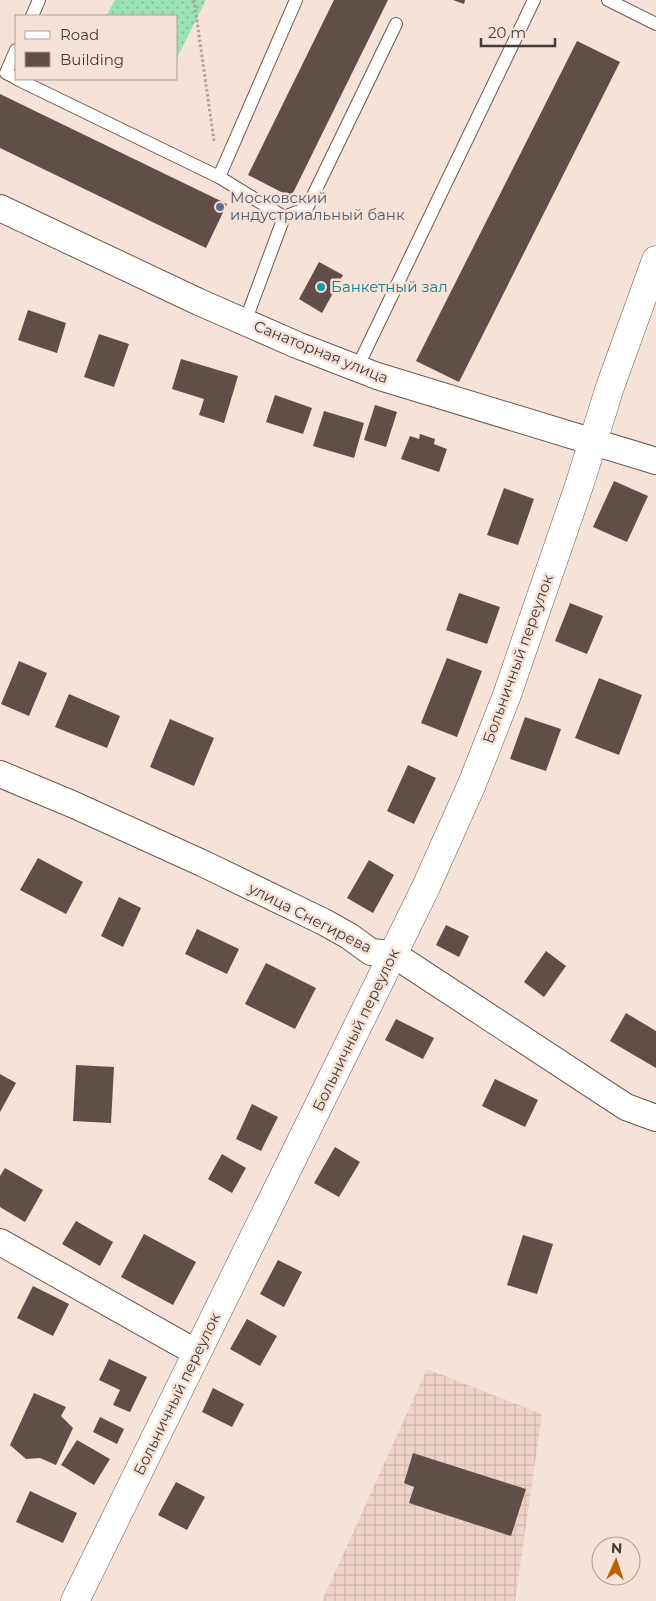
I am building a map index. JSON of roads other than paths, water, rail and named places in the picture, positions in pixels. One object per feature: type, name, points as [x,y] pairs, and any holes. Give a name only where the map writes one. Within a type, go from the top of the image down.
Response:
[{"type":"street","name":"Санаторная улица","points":[[0,208],[190,298],[297,345],[387,379],[656,461]]},
{"type":"street","name":"Больничный переулок","points":[[75,1601],[426,887],[465,801],[496,722],[594,441],[610,387],[656,260]]},
{"type":"street","name":"улица Снегирева","points":[[0,774],[202,863],[324,922],[349,936],[371,952],[393,954],[626,1107],[656,1118]]},
{"type":"street","points":[[0,1242],[197,1353]]},
{"type":"lane","points":[[32,15],[39,0]]},
{"type":"lane","points":[[219,177],[296,0]]},
{"type":"lane","points":[[357,368],[534,0]]},
{"type":"lane","points":[[608,0],[656,24]]},
{"type":"lane","points":[[245,322],[284,217],[307,208],[396,24]]},
{"type":"lane","points":[[15,52],[6,73],[15,77]]},
{"type":"lane","points":[[21,80],[219,177],[284,217]]},
{"type":"place","name":"Московский индустриальный банк","points":[[220,207]]},
{"type":"place","name":"Банкетный зал","points":[[321,287]]}]
